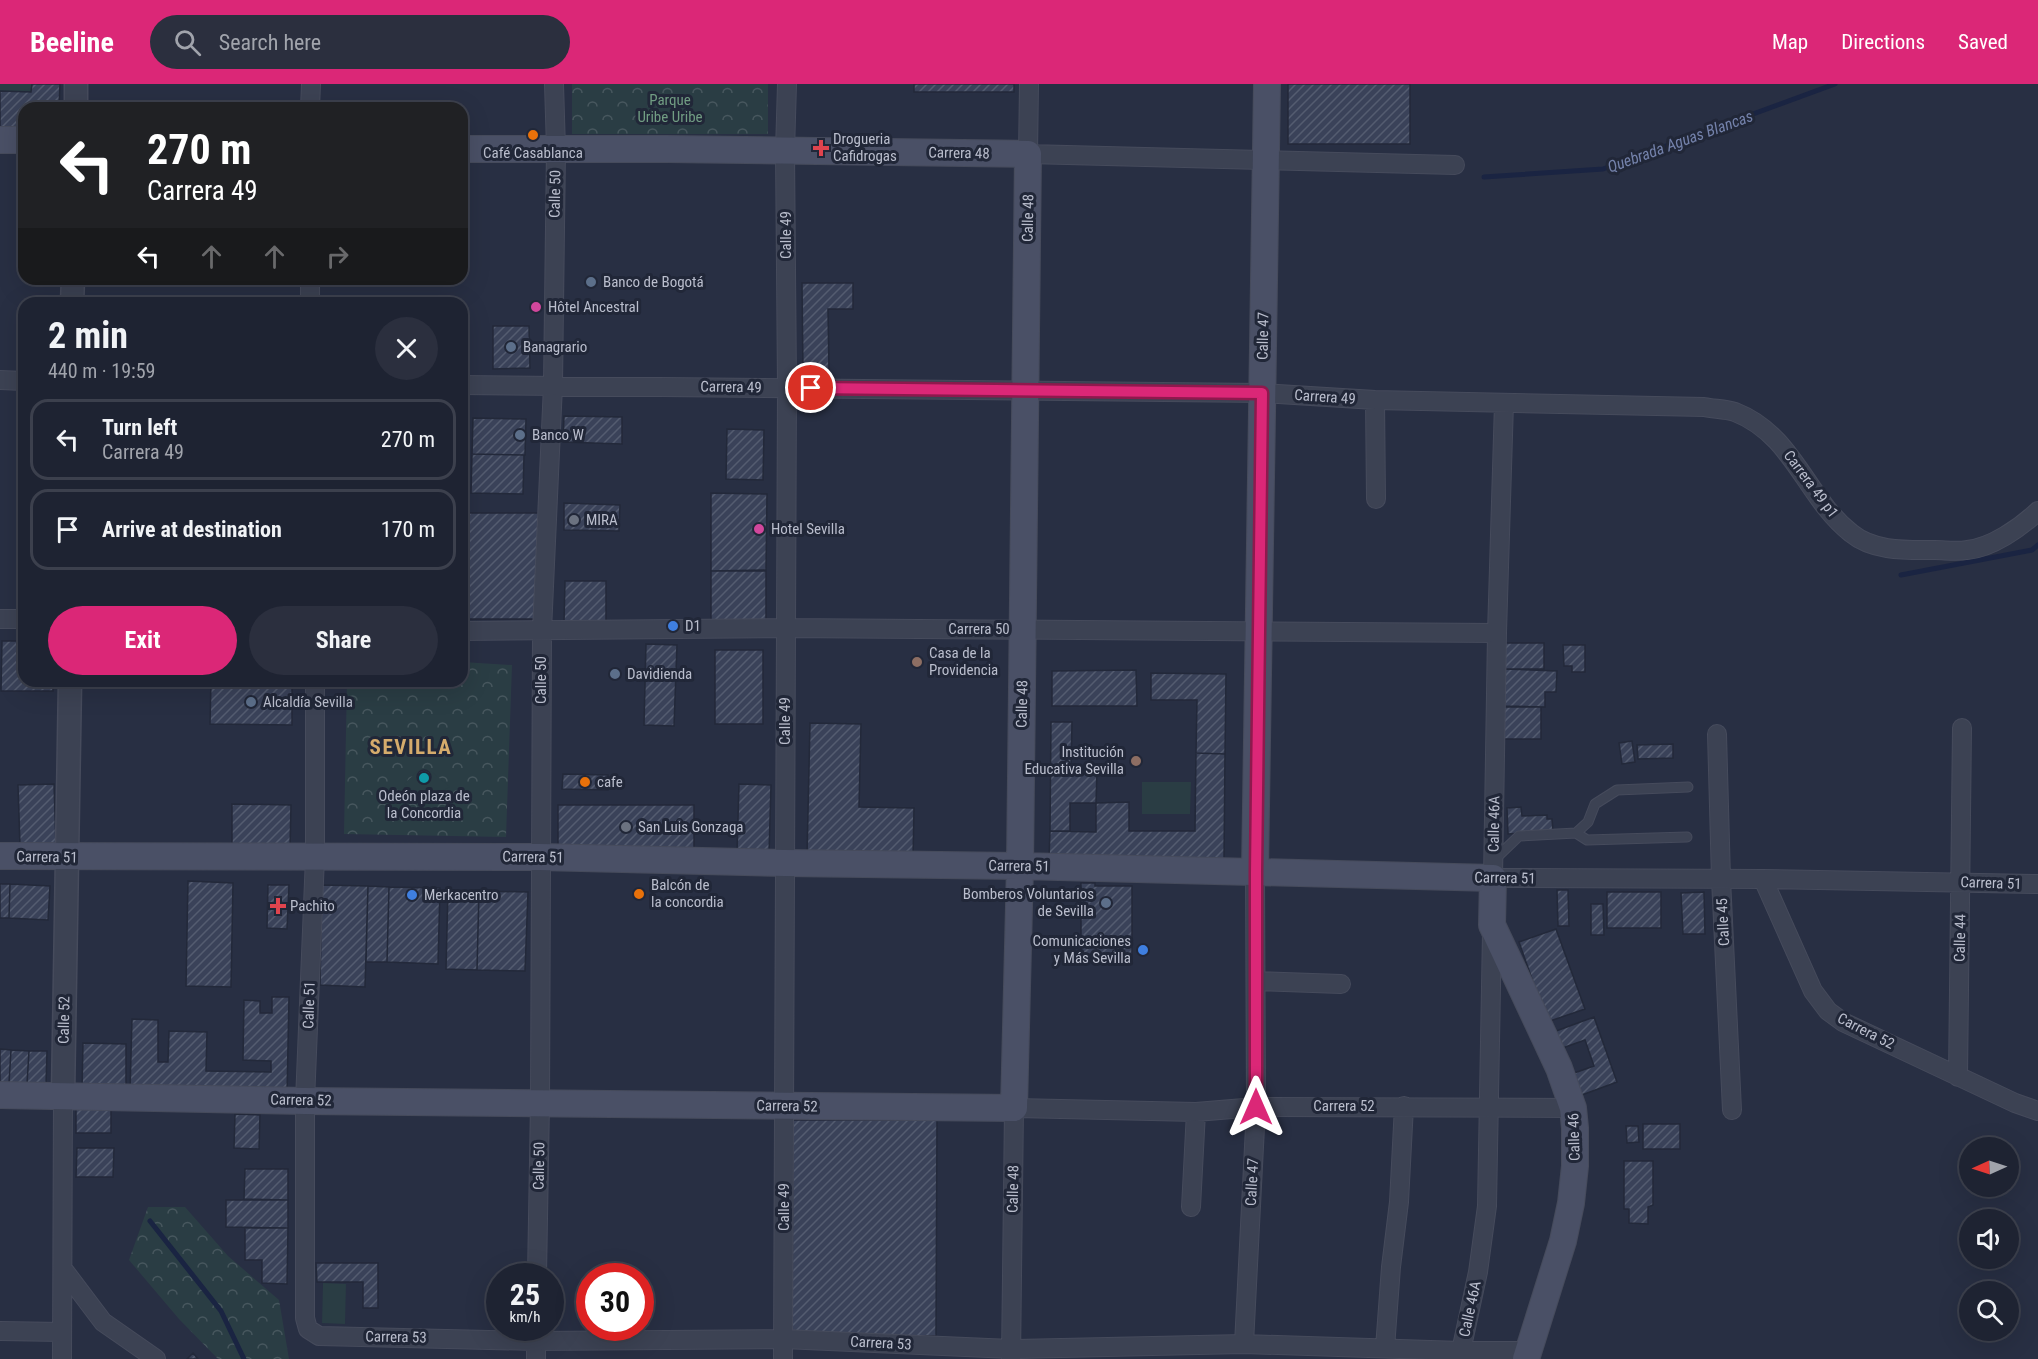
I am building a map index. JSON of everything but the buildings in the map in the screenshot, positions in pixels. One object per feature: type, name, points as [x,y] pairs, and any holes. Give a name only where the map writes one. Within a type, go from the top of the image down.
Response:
[{"type":"main road","name":"Calle 47","points":[[1256,872],[1267,84]]},
{"type":"main road","points":[[0,140],[18,140]]},
{"type":"main road","name":"Carrera 48","points":[[468,149],[1028,154]]},
{"type":"main road","name":"Calle 48","points":[[1014,1108],[1020,866],[1028,154]]},
{"type":"main road","name":"Carrera 51","points":[[0,856],[540,857],[1256,872],[1493,869]]},
{"type":"main road","name":"Calle 46A","points":[[1492,925],[1493,869]]},
{"type":"main road","name":"Calle 46","points":[[1492,925],[1559,1068],[1573,1108],[1575,1128],[1575,1166],[1571,1203],[1556,1267],[1528,1355]]},
{"type":"main road","name":"Carrera 52","points":[[0,1095],[305,1101],[1014,1108]]},
{"type":"street","points":[[75,84],[75,102]]},
{"type":"street","points":[[310,84],[310,102]]},
{"type":"street","name":"Calle 50","points":[[537,1263],[542,631],[553,385],[556,149],[554,84]]},
{"type":"street","name":"Calle 49","points":[[783,1359],[787,84]]},
{"type":"street","name":"Calle 48","points":[[1028,154],[1029,84]]},
{"type":"street","name":"Carrera 48","points":[[1028,154],[1455,165]]},
{"type":"street","points":[[0,380],[18,381]]},
{"type":"street","name":"Carrera 49","points":[[468,385],[1262,393],[1375,400],[1504,403]]},
{"type":"street","points":[[1375,400],[1376,499]]},
{"type":"street","name":"Carrera 49 p1","points":[[1504,403],[1704,407],[1733,411],[1751,420],[1783,446],[1831,513],[1852,534],[1873,544],[1897,550],[1967,550],[1990,545],[2038,511]]},
{"type":"street","name":"Calle 46A","points":[[1493,869],[1504,403]]},
{"type":"street","points":[[0,619],[18,619]]},
{"type":"street","name":"Carrera 50","points":[[468,631],[786,628],[1497,633]]},
{"type":"street","name":"Calle 52","points":[[62,1359],[63,1095],[70,687]]},
{"type":"street","name":"Calle 51","points":[[308,1329],[305,1318],[305,1101],[315,857],[315,687]]},
{"type":"street","name":"Calle 44","points":[[1958,1077],[1962,728]]},
{"type":"street","name":"Calle 45","points":[[1717,734],[1732,1110]]},
{"type":"street","name":"Carrera 51","points":[[1493,869],[1721,879],[2038,884]]},
{"type":"street","name":"Calle 47","points":[[1244,1344],[1256,1107],[1256,872]]},
{"type":"street","name":"Carrera 52","points":[[1762,879],[1813,991],[1828,1011],[1843,1022],[1958,1077],[2014,1103],[2038,1111]]},
{"type":"street","name":"Calle 46A","points":[[1461,1351],[1478,1272],[1487,1206],[1492,925]]},
{"type":"street","points":[[1256,981],[1341,984]]},
{"type":"street","points":[[1385,1348],[1399,1202],[1404,1106]]},
{"type":"street","name":"Carrera 52","points":[[1014,1108],[1196,1112],[1256,1107],[1573,1108]]},
{"type":"street","name":"Calle 48","points":[[1011,1354],[1014,1108]]},
{"type":"street","points":[[1191,1207],[1196,1112]]},
{"type":"street","points":[[63,1269],[103,1322],[156,1359]]},
{"type":"street","name":"Carrera 53","points":[[308,1329],[319,1336],[536,1342],[783,1339],[1011,1354],[1244,1344],[1528,1355]]},
{"type":"street","points":[[0,1331],[62,1332]]},
{"type":"lane","points":[[1576,833],[1588,822],[1595,804],[1617,790],[1688,787]]},
{"type":"lane","points":[[1493,869],[1520,836],[1576,833],[1587,840],[1687,837]]},
{"type":"green space","points":[[0,84],[33,84],[33,92],[0,91]]},
{"type":"green space","name":"Parque Uribe Uribe","points":[[572,84],[768,84],[768,134],[572,134]]},
{"type":"green space","points":[[468,662],[512,665],[506,837],[344,834],[347,687],[468,687]]},
{"type":"green space","points":[[419,770],[432,772],[450,787],[438,792],[426,793],[415,791],[404,784]]},
{"type":"green space","points":[[1142,782],[1191,782],[1190,814],[1142,814]]},
{"type":"green space","points":[[148,1207],[185,1207],[228,1256],[279,1300],[289,1359],[218,1359],[179,1319],[129,1260]]},
{"type":"green space","points":[[323,1283],[346,1284],[345,1324],[322,1323]]},
{"type":"waterway","name":"Quebrada Aguas Blancas","points":[[1484,177],[1603,169],[1835,84]]},
{"type":"waterway","points":[[1901,575],[2032,550],[2038,545]]},
{"type":"waterway","points":[[150,1221],[221,1311],[244,1359]]},
{"type":"place","name":"Café Casablanca","points":[[533,135]]},
{"type":"place","name":"Drogueria Cafidrogas","points":[[821,148]]},
{"type":"place","name":"Banco de Bogotá","points":[[591,282]]},
{"type":"place","name":"Hôtel Ancestral","points":[[536,307]]},
{"type":"place","name":"Banagrario","points":[[511,347]]},
{"type":"place","name":"Banco W","points":[[520,435]]},
{"type":"place","name":"MIRA","points":[[574,520]]},
{"type":"place","name":"Hotel Sevilla","points":[[759,529]]},
{"type":"place","name":"D1","points":[[673,626]]},
{"type":"place","name":"Casa de la Providencia","points":[[917,662]]},
{"type":"place","name":"Davidienda","points":[[615,674]]},
{"type":"place","name":"Alcaldía Sevilla","points":[[251,702]]},
{"type":"place","name":"Institución Educativa Sevilla","points":[[1136,761]]},
{"type":"place","name":"Odeón plaza de la Concordia","points":[[424,778]]},
{"type":"place","name":"cafe","points":[[585,782]]},
{"type":"place","name":"San Luis Gonzaga","points":[[626,827]]},
{"type":"place","name":"Balcón de la concordia","points":[[639,894]]},
{"type":"place","name":"Merkacentro","points":[[412,895]]},
{"type":"place","name":"Bomberos Voluntarios de Sevilla","points":[[1106,903]]},
{"type":"place","name":"Pachito","points":[[278,906]]},
{"type":"place","name":"Comunicaciones y Más Sevilla","points":[[1143,950]]},
{"type":"district","name":"SEVILLA","points":[[411,747]]},
{"type":"route","points":[[811,388],[1262,393],[1256,872],[1256,1107]]}]
